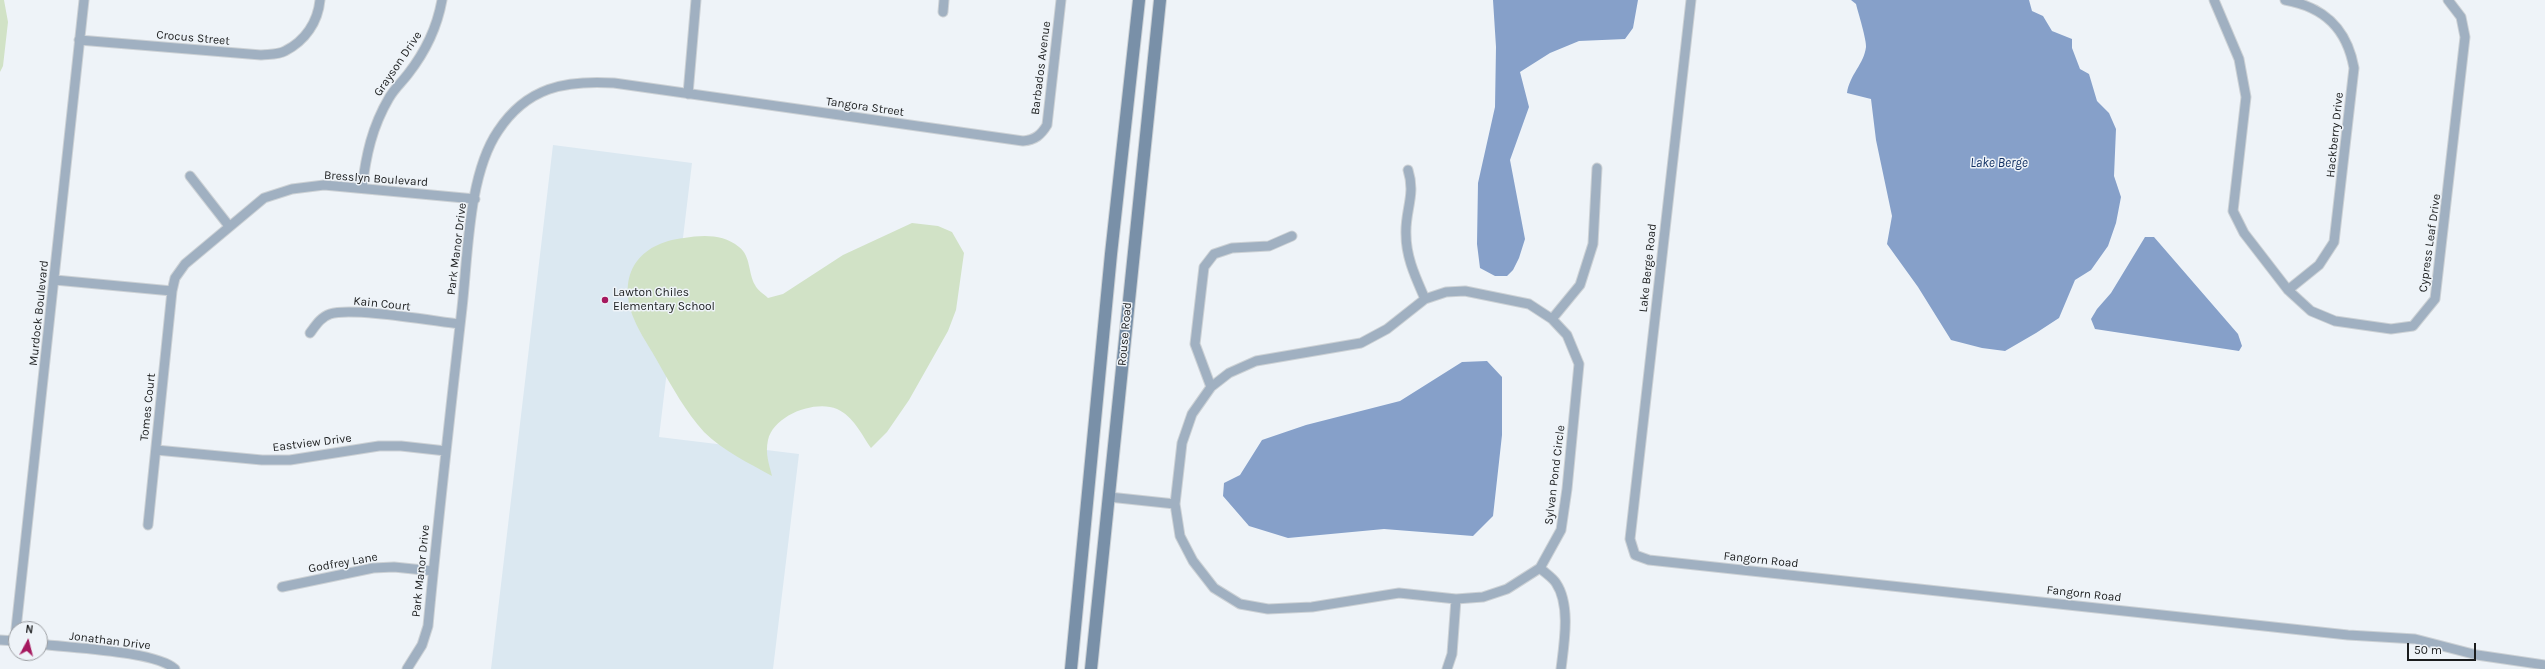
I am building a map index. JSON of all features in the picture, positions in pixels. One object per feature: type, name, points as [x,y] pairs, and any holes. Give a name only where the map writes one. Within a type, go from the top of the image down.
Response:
[{"type":"street","name":"Murdock Boulevard","points":[[17,621],[55,280],[84,0]]},
{"type":"street","name":"Crocus Street","points":[[79,40],[261,55],[284,52],[301,40],[315,22],[320,0]]},
{"type":"street","name":"Grayson Drive","points":[[362,188],[370,139],[376,123],[390,96],[420,58],[433,34],[442,0]]},
{"type":"street","points":[[688,94],[696,0]]},
{"type":"street","points":[[943,12],[944,0]]},
{"type":"street","name":"Barbados Avenue","points":[[1038,136],[1047,125],[1061,0]]},
{"type":"street","name":"Rouse Road","points":[[1071,669],[1111,254],[1139,0]]},
{"type":"street","name":"Rouse Road","points":[[1091,669],[1160,0]]},
{"type":"street","name":"Lake Berge Road","points":[[1630,540],[1690,0]]},
{"type":"street","name":"Cypress Leaf Drive","points":[[2214,0],[2239,59],[2246,97],[2233,211],[2244,233],[2288,290],[2311,312],[2335,321],[2391,329],[2413,326],[2435,299],[2465,37],[2461,17],[2448,0]]},
{"type":"street","name":"Hackberry Drive","points":[[2286,0],[2306,4],[2334,22],[2351,49],[2354,68],[2334,242],[2319,265],[2288,290]]},
{"type":"street","name":"Park Manor Drive","points":[[407,669],[422,645],[428,626],[474,199],[480,167],[497,132],[517,108],[536,95],[561,84],[586,81],[688,94]]},
{"type":"street","name":"Tangora Street","points":[[688,94],[1023,141],[1038,136]]},
{"type":"street","points":[[1552,319],[1580,285],[1593,244],[1597,168]]},
{"type":"street","points":[[1408,170],[1412,184],[1406,233],[1408,259],[1426,299]]},
{"type":"street","points":[[190,176],[229,226]]},
{"type":"street","name":"Bresslyn Boulevard","points":[[172,291],[175,278],[185,264],[229,226],[264,198],[292,189],[324,185],[474,199]]},
{"type":"street","points":[[1211,387],[1195,344],[1204,267],[1214,254],[1232,248],[1269,246],[1292,236]]},
{"type":"street","points":[[55,280],[172,291]]},
{"type":"street","name":"Tomes Court","points":[[148,525],[172,291]]},
{"type":"street","name":"Sylvan Pond Circle","points":[[1446,292],[1479,293],[1529,304],[1552,319],[1567,335],[1579,364],[1567,489],[1561,530],[1540,568],[1507,590],[1483,597],[1456,599],[1399,593],[1312,607],[1268,609],[1240,604],[1214,588],[1193,561],[1180,536],[1175,504],[1182,443],[1192,414],[1211,387],[1229,373],[1256,361],[1361,343],[1387,329],[1426,299],[1446,292]]},
{"type":"street","name":"Kain Court","points":[[310,333],[318,321],[330,314],[350,312],[460,324]]},
{"type":"street","name":"Eastview Drive","points":[[156,450],[262,460],[290,460],[379,446],[400,446],[446,452]]},
{"type":"street","points":[[1109,497],[1175,504]]},
{"type":"street","name":"Fangorn Road","points":[[1630,540],[1635,555],[1649,560],[2348,635],[2415,639],[2477,655],[2545,665]]},
{"type":"street","name":"Godfrey Lane","points":[[282,587],[373,568],[394,567],[433,571]]},
{"type":"street","points":[[1540,568],[1556,583],[1564,605],[1564,643],[1561,669]]},
{"type":"street","points":[[1447,669],[1452,654],[1456,599]]},
{"type":"street","name":"Jonathan Drive","points":[[48,645],[153,658],[175,669]]},
{"type":"shaded area","name":"Lawton Chiles Elementary School","points":[[553,145],[692,163],[659,437],[799,454],[773,669],[491,669]]},
{"type":"green space","points":[[0,0],[4,0],[8,22],[3,66],[0,72]]},
{"type":"green space","points":[[912,223],[938,226],[952,232],[964,253],[956,310],[948,331],[909,400],[887,432],[871,448],[861,432],[848,416],[837,409],[818,407],[807,408],[796,412],[778,423],[768,440],[767,454],[772,476],[728,451],[711,439],[691,416],[636,325],[629,303],[628,288],[630,275],[635,264],[644,254],[655,246],[668,241],[684,238],[713,236],[726,240],[739,247],[746,255],[756,287],[768,298],[783,294],[843,255]]},
{"type":"water","points":[[1493,0],[1638,0],[1633,28],[1625,39],[1579,41],[1550,53],[1520,72],[1529,107],[1510,160],[1525,239],[1519,258],[1513,270],[1507,276],[1495,276],[1480,268],[1477,244],[1478,183],[1495,107],[1496,47]]},
{"type":"water","name":"Lake Berge","points":[[1851,0],[2029,0],[2032,11],[2043,16],[2052,31],[2072,39],[2072,48],[2080,69],[2089,74],[2097,101],[2109,113],[2116,129],[2114,176],[2121,197],[2116,223],[2108,246],[2091,270],[2075,280],[2059,318],[2005,351],[1982,348],[1951,340],[1918,287],[1887,244],[1892,216],[1876,140],[1871,99],[1847,93],[1851,80],[1863,59],[1866,47],[1864,33],[1856,4]]},
{"type":"water","points":[[2145,237],[2154,237],[2238,334],[2242,346],[2239,351],[2095,329],[2091,319],[2097,309],[2111,293]]},
{"type":"water","points":[[1487,361],[1502,377],[1502,435],[1493,516],[1473,536],[1384,529],[1288,538],[1249,526],[1223,496],[1224,483],[1240,475],[1262,440],[1306,425],[1400,401],[1462,362]]},
{"type":"place","name":"Lawton Chiles Elementary School","points":[[605,300]]}]
